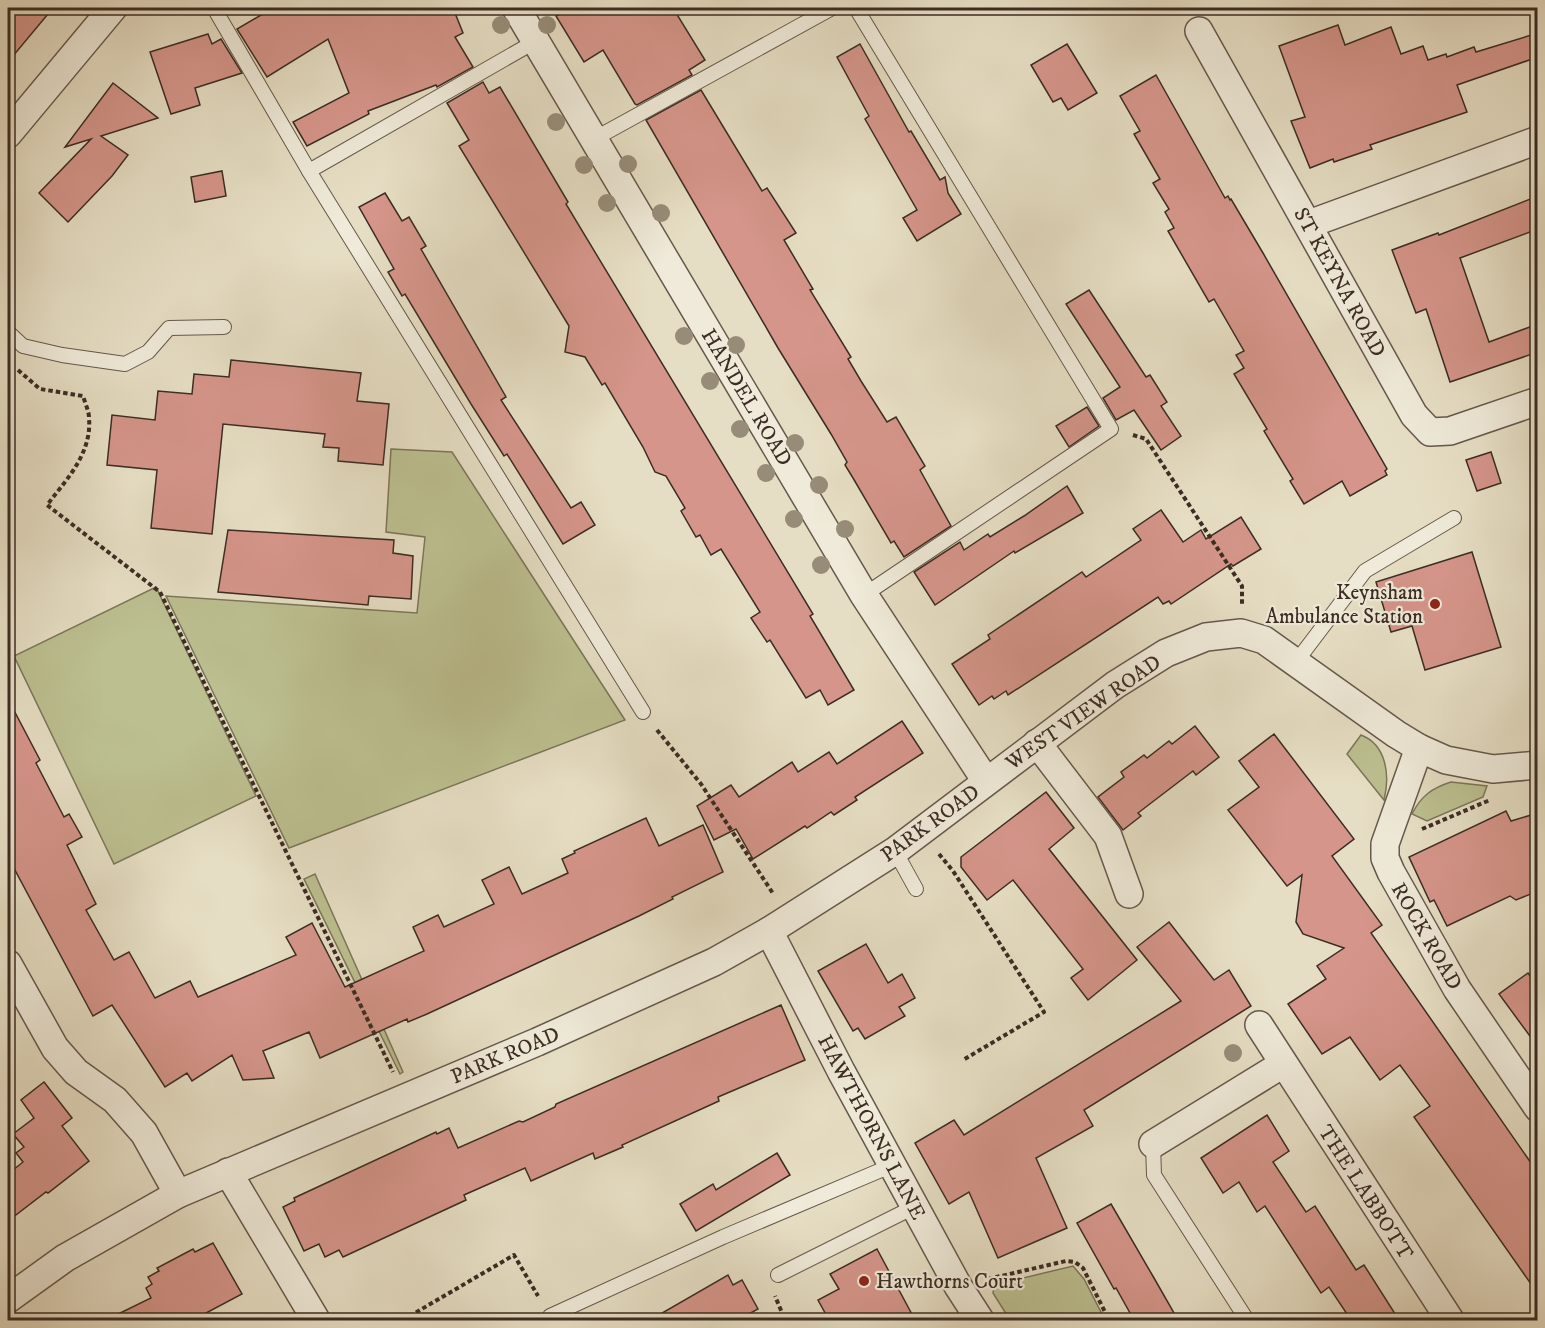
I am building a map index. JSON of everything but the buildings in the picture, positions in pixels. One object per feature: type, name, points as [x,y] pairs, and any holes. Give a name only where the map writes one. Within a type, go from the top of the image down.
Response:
[{"type":"street","points":[[8,134],[113,8]]},
{"type":"street","name":"HANDEL ROAD","points":[[516,8],[864,596],[986,782]]},
{"type":"street","name":"ST KEYNA ROAD","points":[[1199,31],[1414,415],[1430,432],[1450,430],[1538,401]]},
{"type":"street","points":[[1309,224],[1538,140]]},
{"type":"street","name":"WEST VIEW ROAD","points":[[986,782],[1115,685],[1166,653],[1206,638],[1241,633],[1264,640],[1419,748],[1446,760],[1493,769],[1531,766]]},
{"type":"street","points":[[1037,743],[1108,836],[1129,894]]},
{"type":"street","name":"ROCK ROAD","points":[[1419,748],[1386,844],[1385,858],[1445,969],[1538,1108]]},
{"type":"street","name":"PARK ROAD","points":[[8,1299],[65,1258],[178,1194],[537,1042],[714,962],[779,925],[895,851],[986,782]]},
{"type":"street","name":"HAWTHORNS LANE","points":[[779,925],[841,1071],[958,1286],[980,1320]]},
{"type":"street","points":[[8,966],[55,1048],[76,1072],[115,1100],[144,1133],[178,1194]]},
{"type":"street","name":"THE LABBOTT","points":[[1259,1025],[1450,1320]]},
{"type":"street","points":[[1153,1144],[1283,1064]]},
{"type":"street","points":[[228,1172],[316,1320]]},
{"type":"lane","points":[[214,8],[309,171],[643,712]]},
{"type":"lane","points":[[594,138],[832,8]]},
{"type":"lane","points":[[856,8],[1111,429],[864,596]]},
{"type":"lane","points":[[309,171],[536,41]]},
{"type":"lane","points":[[8,332],[23,346],[62,355],[125,364],[148,352],[169,328],[224,327]]},
{"type":"lane","points":[[1296,662],[1365,571],[1454,518]]},
{"type":"lane","points":[[895,851],[916,889]]},
{"type":"lane","points":[[1153,1144],[1154,1175],[1247,1320]]},
{"type":"lane","points":[[550,1316],[723,1237],[892,1165]]},
{"type":"lane","points":[[778,1275],[916,1206]]},
{"type":"path","points":[[16,368],[40,389],[83,396],[89,418],[88,442],[81,460],[48,505],[160,592],[406,1097]]},
{"type":"path","points":[[1111,429],[1146,439],[1242,586],[1241,633]]},
{"type":"path","points":[[643,712],[701,784],[779,925]]},
{"type":"path","points":[[1386,844],[1510,791],[1531,766]]},
{"type":"path","points":[[921,833],[953,871],[1044,1012],[963,1060]]},
{"type":"path","points":[[404,1320],[514,1255],[550,1316]]},
{"type":"path","points":[[958,1286],[1066,1261],[1075,1262],[1083,1268],[1109,1320]]},
{"type":"green space","points":[[391,449],[452,452],[625,720],[289,848],[166,596],[417,613],[425,537],[386,532]]},
{"type":"green space","points":[[156,587],[256,796],[114,864],[14,656]]},
{"type":"green space","points":[[1361,735],[1376,746],[1385,762],[1387,781],[1384,800],[1347,754]]},
{"type":"green space","points":[[1451,782],[1487,786],[1483,797],[1427,821],[1412,814],[1419,802],[1428,794]]},
{"type":"green space","points":[[315,874],[403,1072],[400,1074],[304,879]]},
{"type":"green space","points":[[1073,1266],[1084,1279],[1105,1320],[1010,1320],[993,1293],[994,1285]]},
{"type":"place","name":"Keynsham Ambulance Station","points":[[1435,604]]},
{"type":"place","name":"Hawthorns Court","points":[[864,1281]]}]
